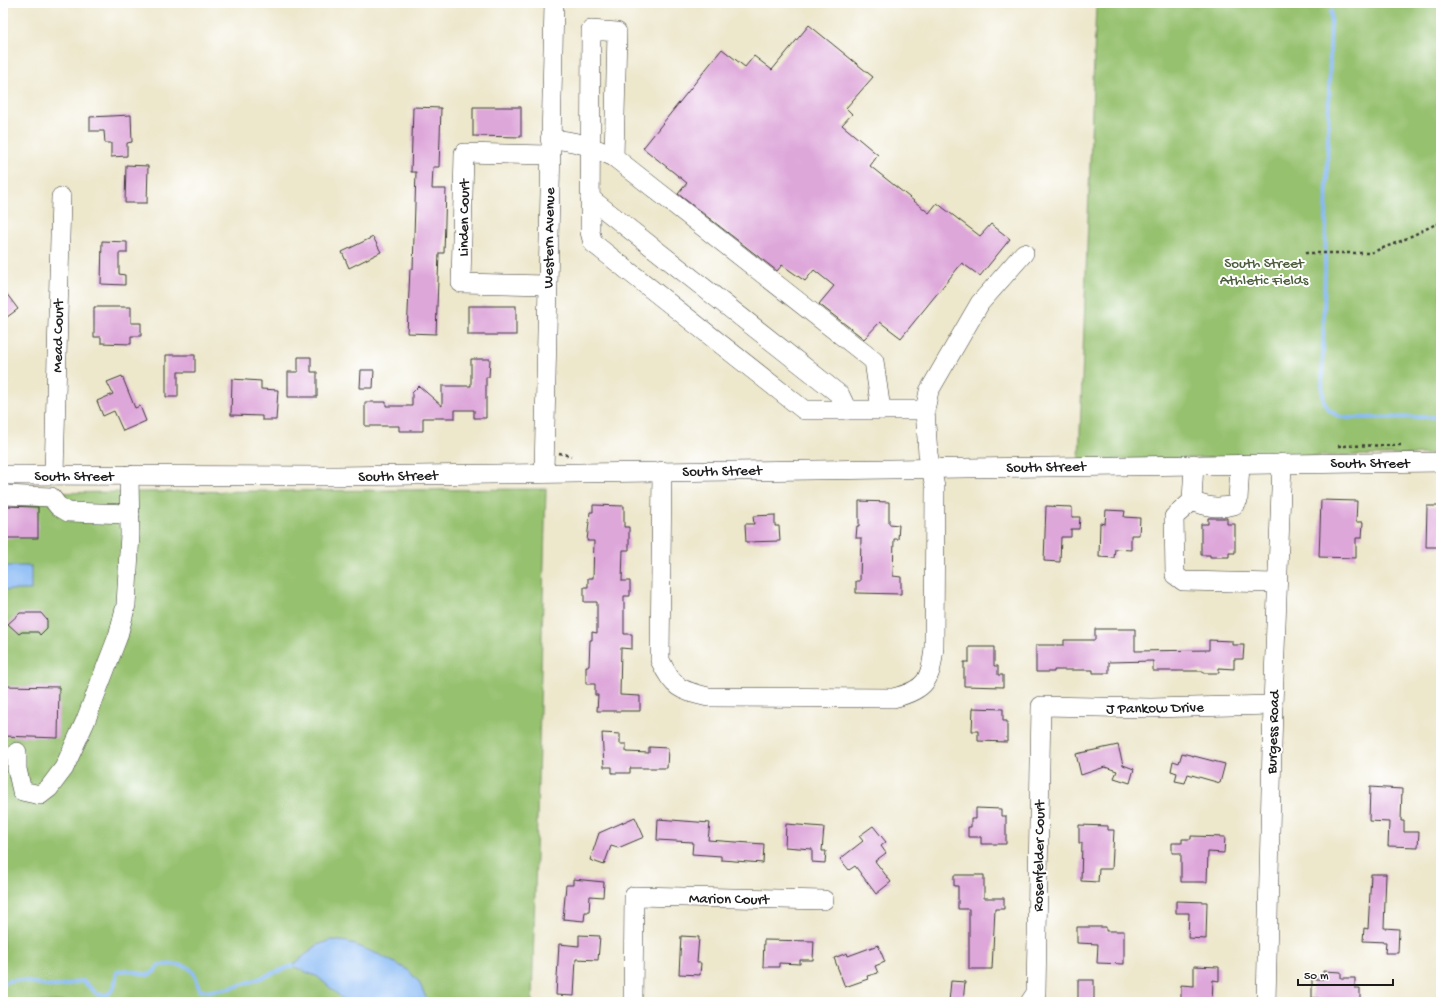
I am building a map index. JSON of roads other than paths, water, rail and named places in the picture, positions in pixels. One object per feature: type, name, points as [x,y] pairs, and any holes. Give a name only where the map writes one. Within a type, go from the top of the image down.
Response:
[{"type":"street","name":"Western Avenue","points":[[544,473],[554,3]]},
{"type":"street","points":[[614,157],[617,32],[591,30],[590,232],[594,243],[804,410],[925,410]]},
{"type":"street","points":[[550,147],[568,140],[590,146],[614,157],[874,361],[881,410]]},
{"type":"street","name":"Linden Court","points":[[547,285],[461,283],[462,230],[464,153],[550,147]]},
{"type":"street","name":"Mead Court","points":[[51,497],[61,197]]},
{"type":"street","points":[[590,198],[840,395],[847,410]]},
{"type":"street","points":[[662,471],[660,660],[669,679],[684,691],[708,697],[893,698],[913,693],[923,684],[932,667],[934,647],[935,487],[928,454],[925,410],[929,391],[980,303],[1024,253]]},
{"type":"street","name":"South Street","points":[[3,475],[336,476],[1441,462]]},
{"type":"street","name":"Burgess Road","points":[[1266,1002],[1273,705],[1282,463]]},
{"type":"street","points":[[1194,464],[1192,501],[1174,517],[1175,575],[1183,582],[1277,583]]},
{"type":"street","points":[[1192,501],[1207,507],[1224,508],[1234,505],[1238,500],[1240,464]]},
{"type":"street","points":[[17,752],[17,769],[22,791],[40,795],[50,788],[64,768],[85,722],[120,630],[126,605],[130,514],[129,475]]},
{"type":"street","points":[[3,493],[4,495],[51,497],[58,506],[68,512],[130,514]]},
{"type":"street","name":"J Pankow Drive","points":[[1041,709],[1041,706],[1151,708],[1273,705]]},
{"type":"street","name":"Rosenfelder Court","points":[[1030,1002],[1036,993],[1041,709]]},
{"type":"street","name":"Marion Court","points":[[633,1002],[634,896],[824,900]]},
{"type":"water","points":[[3,566],[31,566],[31,590],[3,590]]},
{"type":"water","points":[[332,940],[348,942],[380,955],[408,970],[419,982],[428,1002],[346,1002],[318,977],[292,966],[317,945]]},
{"type":"waterway","points":[[1331,11],[1322,389],[1324,401],[1328,409],[1338,416],[1347,418],[1441,417]]},
{"type":"waterway","points":[[3,983],[14,980],[49,986],[63,986],[78,981],[83,981],[97,994],[107,995],[114,988],[117,972],[126,970],[148,975],[154,972],[159,965],[181,965],[191,970],[194,974],[199,990],[210,991],[234,987],[292,966]]},
{"type":"park label","name":"South Street Athletic Fields","points":[[1264,270]]}]
